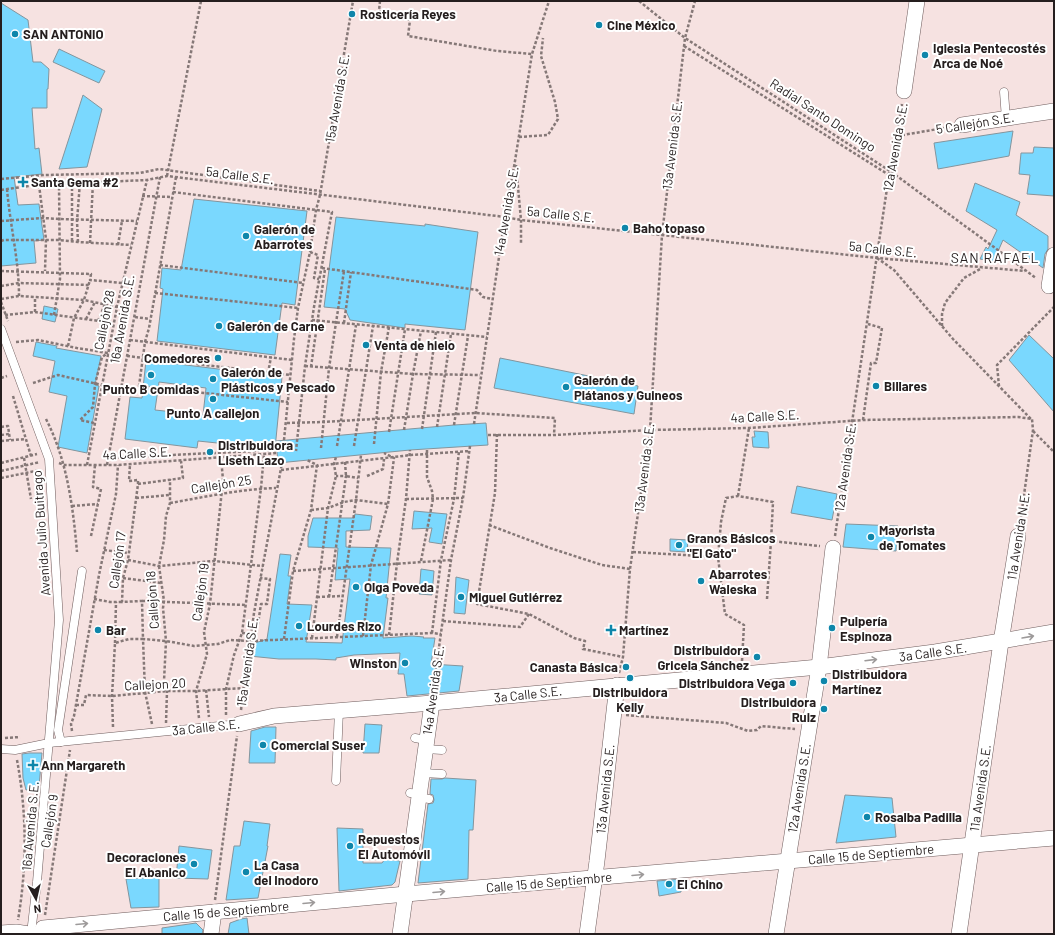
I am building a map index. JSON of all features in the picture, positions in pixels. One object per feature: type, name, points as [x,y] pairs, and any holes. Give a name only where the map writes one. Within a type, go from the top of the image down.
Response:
[{"type":"street","name":"12a Avenida S.E.","points":[[904,91],[917,1]]},
{"type":"street","name":"5 Callejón S.E.","points":[[962,126],[1054,111]]},
{"type":"street","points":[[1049,286],[1054,255]]},
{"type":"street","name":"11a Avenida N.E.","points":[[1001,642],[1018,536]]},
{"type":"street","name":"12a Avenida S.E.","points":[[776,934],[819,667],[833,548]]},
{"type":"street","name":"3a Calle S.E.","points":[[239,724],[274,716],[432,703],[819,667],[935,652],[1054,632]]},
{"type":"street","name":"11a Avenida S.E.","points":[[959,934],[1001,642]]},
{"type":"street","name":"13a Avenida S.E.","points":[[587,934],[595,879],[617,685]]},
{"type":"street","name":"14a Avenida S.E.","points":[[400,934],[422,773],[422,742],[432,703]]},
{"type":"street","name":"Calle 15 de Septiembre","points":[[27,932],[214,912],[406,894],[595,879],[1054,838]]},
{"type":"street","points":[[211,934],[214,912]]},
{"type":"lane","points":[[1004,92],[1006,119]]},
{"type":"lane","name":"Avenida Julio Buitrago","points":[[1,330],[47,455],[59,620],[49,743]]},
{"type":"lane","points":[[61,742],[58,730],[82,571]]},
{"type":"lane","points":[[336,782],[339,710]]},
{"type":"lane","name":"3a Calle S.E.","points":[[1,749],[15,750],[49,743],[239,724]]},
{"type":"lane","points":[[422,742],[442,750]]},
{"type":"lane","name":"16a Avenida S.E.","points":[[27,932],[37,882],[49,743]]},
{"type":"lane","points":[[422,773],[442,774]]},
{"type":"path","points":[[167,176],[202,1]]},
{"type":"path","name":"15a Avenida S.E.","points":[[284,440],[298,308],[310,252],[316,210],[321,191],[353,1]]},
{"type":"path","points":[[380,1],[379,11],[410,20],[408,36],[497,51],[532,54]]},
{"type":"path","name":"14a Avenida S.E.","points":[[474,424],[480,375],[488,337],[492,299],[532,54],[549,1]]},
{"type":"path","name":"Radial Santo Domingo","points":[[639,1],[685,38],[890,171],[1025,271],[1049,286]]},
{"type":"path","name":"13a Avenida S.E.","points":[[617,685],[623,657],[630,569],[650,430],[662,235],[685,38],[695,1]]},
{"type":"path","points":[[519,137],[548,135],[558,119],[555,102],[541,56],[543,38]]},
{"type":"path","points":[[684,46],[889,175]]},
{"type":"path","name":"12a Avenida S.E.","points":[[833,548],[851,421],[868,324],[889,175],[904,91]]},
{"type":"path","name":"5 Callejón S.E.","points":[[897,136],[962,126]]},
{"type":"path","points":[[515,161],[521,220],[521,243]]},
{"type":"path","points":[[1,179],[45,175],[140,174],[159,169],[193,175],[261,182],[321,191]]},
{"type":"path","name":"5a Calle S.E.","points":[[1,190],[49,183],[59,184],[72,182],[147,180],[167,176],[521,220],[877,258],[1025,271]]},
{"type":"path","name":"16a Avenida S.E.","points":[[106,465],[135,317],[160,177]]},
{"type":"path","points":[[176,177],[142,358],[139,386],[288,402]]},
{"type":"path","name":"Callejón 28","points":[[87,465],[117,306],[147,180]]},
{"type":"path","points":[[72,182],[72,241]]},
{"type":"path","points":[[78,242],[77,219],[80,182]]},
{"type":"path","points":[[90,243],[93,182]]},
{"type":"path","points":[[54,315],[60,272],[59,184]]},
{"type":"path","points":[[39,185],[46,239],[45,272]]},
{"type":"path","points":[[7,189],[20,296]]},
{"type":"path","points":[[173,192],[332,212],[319,279],[305,366],[296,451]]},
{"type":"path","points":[[142,196],[172,197]]},
{"type":"path","points":[[1,221],[43,218],[59,220],[77,219],[137,221]]},
{"type":"path","points":[[118,244],[122,221]]},
{"type":"path","points":[[1,241],[46,239],[131,245]]},
{"type":"path","points":[[310,252],[318,255],[314,278],[319,279]]},
{"type":"path","points":[[877,258],[894,270],[953,339],[1032,419],[1033,430],[1054,452]]},
{"type":"path","points":[[160,265],[303,283]]},
{"type":"path","points":[[322,268],[477,290],[483,297],[492,299]]},
{"type":"path","points":[[942,327],[942,314],[946,303],[964,278],[982,268]]},
{"type":"path","points":[[311,367],[325,269]]},
{"type":"path","points":[[1,271],[91,274],[84,300],[74,318],[68,346]]},
{"type":"path","points":[[321,448],[329,368],[344,271]]},
{"type":"path","points":[[344,323],[351,272]]},
{"type":"path","points":[[90,280],[122,283]]},
{"type":"path","points":[[1,286],[19,283],[88,285]]},
{"type":"path","points":[[155,293],[298,308]]},
{"type":"path","points":[[1,299],[20,296],[84,300],[117,306]]},
{"type":"path","points":[[35,298],[35,312]]},
{"type":"path","points":[[86,319],[95,302]]},
{"type":"path","points":[[98,321],[105,304]]},
{"type":"path","points":[[998,386],[997,365],[1054,307]]},
{"type":"path","points":[[6,314],[35,312],[114,323]]},
{"type":"path","points":[[135,317],[150,319]]},
{"type":"path","points":[[312,320],[488,337]]},
{"type":"path","points":[[337,446],[356,324]]},
{"type":"path","points":[[863,420],[871,363],[876,363],[882,328],[868,324]]},
{"type":"path","points":[[354,446],[373,326]]},
{"type":"path","points":[[374,444],[381,372],[388,327]]},
{"type":"path","points":[[389,432],[404,329]]},
{"type":"path","points":[[404,430],[412,374],[421,331]]},
{"type":"path","points":[[422,429],[436,332]]},
{"type":"path","points":[[437,427],[451,334]]},
{"type":"path","points":[[454,425],[468,336]]},
{"type":"path","points":[[16,342],[38,340],[108,353]]},
{"type":"path","points":[[130,340],[292,360]]},
{"type":"path","points":[[94,423],[80,420],[93,407],[95,384],[102,357],[108,353]]},
{"type":"path","points":[[127,356],[291,375]]},
{"type":"path","points":[[268,373],[271,357]]},
{"type":"path","points":[[305,366],[412,374],[480,375]]},
{"type":"path","points":[[33,384],[58,375],[102,385]]},
{"type":"path","points":[[1,378],[7,376]]},
{"type":"path","points":[[11,389],[31,456]]},
{"type":"path","points":[[287,422],[323,422],[475,413],[555,418],[554,435]]},
{"type":"path","name":"4a Calle S.E.","points":[[488,435],[554,435],[650,430],[749,428],[863,420],[1018,417],[1032,419]]},
{"type":"path","points":[[1,427],[8,426],[10,440]]},
{"type":"path","points":[[738,496],[749,428]]},
{"type":"path","name":"11a Avenida N.E.","points":[[1018,536],[1033,430]]},
{"type":"path","points":[[1,435],[9,434]]},
{"type":"path","points":[[497,434],[495,493],[477,604],[529,614],[574,638],[585,640],[583,648],[623,657]]},
{"type":"path","points":[[1,441],[26,439]]},
{"type":"path","name":"14a Avenida S.E.","points":[[432,703],[451,560],[463,498],[470,446]]},
{"type":"path","points":[[389,635],[411,455],[410,450]]},
{"type":"path","points":[[421,561],[433,499],[428,477],[427,450]]},
{"type":"path","name":"4a Calle S.E.","points":[[47,455],[64,465],[118,465],[264,454],[277,451],[108,458]]},
{"type":"path","points":[[432,633],[441,560],[454,499],[459,451]]},
{"type":"path","points":[[281,470],[360,460],[470,451]]},
{"type":"path","points":[[384,453],[394,458]]},
{"type":"path","points":[[226,714],[226,689],[234,655],[242,633],[264,454]]},
{"type":"path","points":[[1,463],[31,456],[47,455]]},
{"type":"path","points":[[1,471],[26,466],[47,455]]},
{"type":"path","points":[[337,637],[361,455]]},
{"type":"path","name":"Callejón 19","points":[[198,729],[199,718],[196,692],[206,654],[204,632],[210,604],[223,480],[221,457]]},
{"type":"path","points":[[312,638],[328,508],[336,476],[334,464],[336,457]]},
{"type":"path","points":[[24,458],[31,499]]},
{"type":"path","points":[[363,636],[371,565],[388,504],[394,458]]},
{"type":"path","points":[[367,476],[382,469],[384,459]]},
{"type":"path","points":[[307,460],[317,465]]},
{"type":"path","points":[[130,464],[129,481],[138,480],[138,484],[183,478],[181,461]]},
{"type":"path","name":"15a Avenida S.E.","points":[[214,912],[252,624],[282,462]]},
{"type":"path","points":[[330,597],[333,568],[344,502],[346,476],[345,462]]},
{"type":"path","points":[[64,465],[72,506],[77,552]]},
{"type":"path","points":[[91,536],[101,489],[93,488],[95,465]]},
{"type":"path","points":[[72,730],[71,724],[76,706],[94,599],[116,494],[118,465]]},
{"type":"path","points":[[284,639],[293,571],[311,510],[317,465]]},
{"type":"path","points":[[1,478],[40,470]]},
{"type":"path","points":[[336,476],[358,478]]},
{"type":"path","name":"Callejón 18","points":[[166,721],[167,691],[164,681],[166,641],[160,566],[166,516],[170,503],[170,479]]},
{"type":"path","name":"Callejón 17","points":[[138,484],[128,560],[123,578],[122,602],[164,601],[246,605]]},
{"type":"path","name":"Callejón 25","points":[[170,503],[261,488],[276,488]]},
{"type":"path","points":[[136,498],[170,495]]},
{"type":"path","points":[[741,674],[744,625],[725,614],[718,556],[721,522],[726,498],[738,496],[773,502],[767,598]]},
{"type":"path","points":[[406,499],[463,498]]},
{"type":"path","points":[[311,510],[328,508],[344,502],[356,500],[388,504]]},
{"type":"path","points":[[72,506],[98,504]]},
{"type":"path","points":[[489,525],[550,548],[602,565],[630,569]]},
{"type":"path","points":[[771,541],[833,548]]},
{"type":"path","points":[[104,550],[128,553]]},
{"type":"path","points":[[633,552],[718,556]]},
{"type":"path","points":[[128,560],[160,566],[214,561],[251,566],[263,566]]},
{"type":"path","points":[[293,571],[451,560]]},
{"type":"path","points":[[123,578],[162,583]]},
{"type":"path","points":[[252,624],[258,624],[262,604],[267,604],[270,579],[260,578]]},
{"type":"path","points":[[317,597],[342,596]]},
{"type":"path","points":[[94,599],[110,602],[122,602]]},
{"type":"path","points":[[113,737],[112,696],[116,643],[116,602]]},
{"type":"path","points":[[142,602],[145,692],[153,724]]},
{"type":"path","points":[[443,621],[520,627],[529,614]]},
{"type":"path","points":[[242,633],[251,634]]},
{"type":"path","points":[[116,643],[129,639],[166,641],[194,646],[218,644],[230,640],[250,641],[432,633],[441,634]]},
{"type":"path","name":"Callejon 20","points":[[76,706],[84,706],[86,696],[112,696],[167,691],[196,692],[244,688]]},
{"type":"path","points":[[206,690],[209,728]]},
{"type":"path","points":[[614,714],[726,723],[748,731],[757,730],[761,726],[808,730]]},
{"type":"path","name":"Callejón 9","points":[[27,932],[72,741]]},
{"type":"path","points":[[15,750],[21,780],[24,810],[25,841],[21,902],[27,932]]},
{"type":"building","points":[[1,3],[28,20],[33,62],[41,62],[49,69],[47,108],[32,108],[35,149],[39,148],[42,174],[14,177],[18,205],[39,204],[44,240],[34,241],[36,263],[1,266]]},
{"type":"building","points":[[59,49],[105,71],[99,83],[53,62]]},
{"type":"building","points":[[83,95],[102,109],[87,167],[59,169]]},
{"type":"building","points":[[1013,131],[1009,156],[938,169],[934,143]]},
{"type":"building","points":[[1034,147],[1054,148],[1054,196],[1027,194],[1030,175],[1019,174],[1021,153],[1033,153]]},
{"type":"building","points":[[975,183],[1020,202],[1016,215],[1048,236],[1048,249],[1045,254],[1043,268],[1003,240],[996,256],[1006,264],[980,259],[986,247],[988,249],[997,230],[966,211]]},
{"type":"building","points":[[194,199],[307,211],[295,305],[282,303],[275,355],[157,341],[163,289],[160,288],[162,268],[181,270]]},
{"type":"building","points":[[336,217],[425,226],[425,224],[478,232],[465,330],[405,324],[405,328],[350,320],[345,309],[324,307]]},
{"type":"building","points":[[44,306],[58,309],[55,322],[42,319]]},
{"type":"building","points":[[1029,335],[1054,359],[1054,412],[1009,360]]},
{"type":"building","points":[[36,342],[57,346],[56,348],[101,356],[95,385],[99,386],[87,453],[58,447],[67,396],[49,392],[55,361],[33,356]]},
{"type":"building","name":"Galerón de Plátanos y Guineos","points":[[500,358],[638,386],[634,414],[494,388]]},
{"type":"building","points":[[146,360],[282,377],[275,449],[198,441],[197,448],[125,439],[130,397],[142,398]],"holes":[[[159,382],[206,388],[203,415],[155,410]]]},
{"type":"building","points":[[486,423],[488,445],[410,450],[278,463],[276,441]]},
{"type":"building","points":[[754,431],[768,432],[769,448],[753,447],[752,437],[755,437]]},
{"type":"building","points":[[797,486],[837,494],[832,520],[791,513]]},
{"type":"building","points":[[414,511],[447,514],[442,544],[429,542],[432,528],[412,529]]},
{"type":"building","points":[[355,514],[372,516],[370,530],[346,531],[346,547],[391,548],[386,598],[388,598],[383,638],[412,636],[435,638],[431,664],[463,666],[459,691],[407,696],[404,674],[398,674],[400,653],[354,655],[336,658],[336,660],[279,659],[249,656],[252,644],[267,639],[280,554],[291,555],[288,576],[291,576],[287,604],[312,605],[306,642],[342,643],[350,579],[335,580],[338,548],[308,547],[308,536],[313,518],[354,518]]},
{"type":"building","name":"Mayorista de Tomates","points":[[846,524],[898,526],[896,551],[843,547]]},
{"type":"building","name":"Granos Básicos \"El Gato\"","points":[[670,539],[688,540],[687,552],[670,551]]},
{"type":"building","points":[[421,569],[434,571],[432,595],[419,594]]},
{"type":"building","name":"Miguel Gutiérrez","points":[[456,577],[469,580],[465,614],[454,613]]},
{"type":"building","points":[[365,724],[382,725],[379,753],[363,753]]},
{"type":"building","name":"Comercial Suser","points":[[265,727],[276,727],[275,763],[249,763],[251,731]]},
{"type":"building","name":"Ann Margareth","points":[[42,753],[39,787],[26,790],[23,778],[22,754]]},
{"type":"building","points":[[445,778],[476,780],[473,830],[469,830],[468,879],[418,883],[428,804],[433,803],[434,800],[433,795],[430,794],[431,779]]},
{"type":"building","name":"Rosalba Padilla","points":[[845,795],[892,798],[896,837],[836,843]]},
{"type":"building","name":"La Casa del Inodoro","points":[[244,821],[270,824],[268,846],[258,898],[226,900],[234,846],[240,846]]},
{"type":"building","name":"Repuestos El Automóvil","points":[[337,828],[363,829],[363,863],[382,863],[385,859],[400,861],[395,882],[392,885],[339,891]]},
{"type":"building","name":"Decoraciones El Abanico","points":[[179,846],[212,850],[208,879],[176,878]]},
{"type":"building","points":[[159,877],[159,907],[131,908],[126,879]]},
{"type":"building","name":"El Chino","points":[[681,879],[681,892],[659,896],[657,881]]},
{"type":"building","points":[[247,918],[249,934],[228,934],[230,923]]},
{"type":"building","points":[[196,923],[203,930],[202,934],[162,934],[162,928]]},
{"type":"place","name":"Rosticería Reyes","points":[[352,14]]},
{"type":"place","name":"Cine México","points":[[599,25]]},
{"type":"place","name":"SAN ANTONIO","points":[[15,34]]},
{"type":"place","name":"Iglesia Pentecostés Arca de Noé","points":[[925,55]]},
{"type":"place","name":"Santa Gema #2","points":[[23,182]]},
{"type":"place","name":"Baho topaso","points":[[625,228]]},
{"type":"place","name":"Galerón de Abarrotes","points":[[246,236]]},
{"type":"place","name":"Galerón de Carne","points":[[219,326]]},
{"type":"place","name":"Venta de hielo","points":[[366,345]]},
{"type":"place","name":"Comedores","points":[[218,358]]},
{"type":"place","name":"Punto B comidas","points":[[151,375]]},
{"type":"place","name":"Galerón de Plásticos y Pescado","points":[[213,379]]},
{"type":"place","name":"Billares","points":[[876,386]]},
{"type":"place","name":"Galerón de Plátanos y Guineos","points":[[566,387]]},
{"type":"place","name":"Punto A callejon","points":[[213,399]]},
{"type":"place","name":"Distribuidora Liseth Lazo","points":[[210,452]]},
{"type":"place","name":"Mayorista de Tomates","points":[[871,537]]},
{"type":"place","name":"Granos Básicos \"El Gato\"","points":[[679,545]]},
{"type":"place","name":"Abarrotes Waleska","points":[[701,581]]},
{"type":"place","name":"Olga Poveda","points":[[356,587]]},
{"type":"place","name":"Miguel Gutiérrez","points":[[461,597]]},
{"type":"place","name":"Lourdes Rizo","points":[[299,626]]},
{"type":"place","name":"Pulpería Espinoza","points":[[832,628]]},
{"type":"place","name":"Bar","points":[[98,630]]},
{"type":"place","name":"Martínez","points":[[611,630]]},
{"type":"place","name":"Distribuidora Gricela Sánchez","points":[[757,657]]},
{"type":"place","name":"Winston","points":[[405,663]]},
{"type":"place","name":"Canasta Básica","points":[[626,667]]},
{"type":"place","name":"Distribuidora Kelly","points":[[630,678]]},
{"type":"place","name":"Distribuidora Martínez","points":[[824,681]]},
{"type":"place","name":"Distribuidora Vega","points":[[793,683]]},
{"type":"place","name":"Distribuidora Ruiz","points":[[824,709]]},
{"type":"place","name":"Comercial Suser","points":[[263,745]]},
{"type":"place","name":"Ann Margareth","points":[[33,765]]},
{"type":"place","name":"Rosalba Padilla","points":[[867,817]]},
{"type":"place","name":"Repuestos El Automóvil","points":[[350,846]]},
{"type":"place","name":"Decoraciones El Abanico","points":[[194,864]]},
{"type":"place","name":"La Casa del Inodoro","points":[[246,872]]},
{"type":"place","name":"El Chino","points":[[669,884]]},
{"type":"district","name":"SAN RAFAEL","points":[[995,257]]}]
